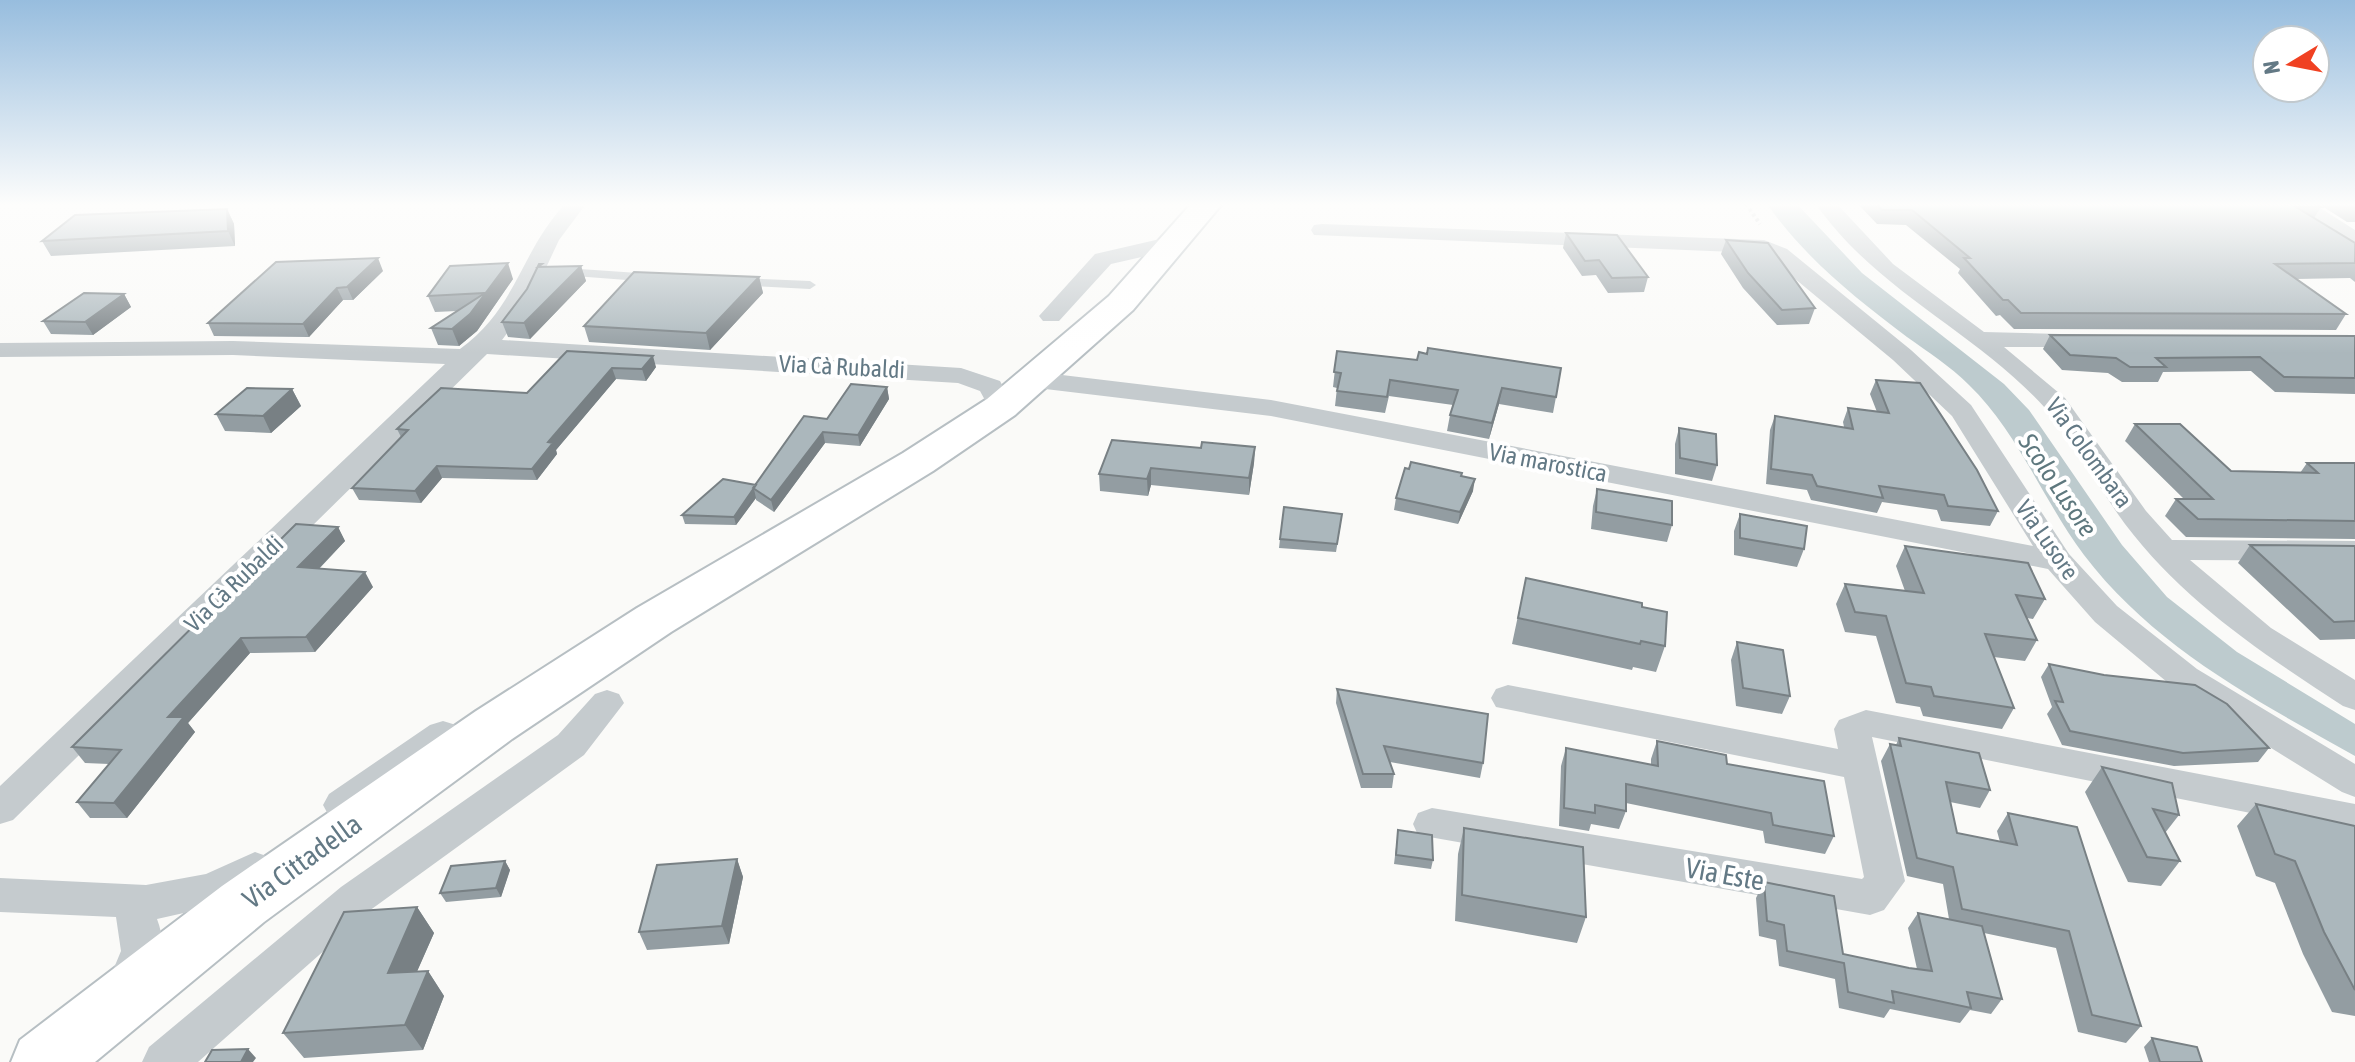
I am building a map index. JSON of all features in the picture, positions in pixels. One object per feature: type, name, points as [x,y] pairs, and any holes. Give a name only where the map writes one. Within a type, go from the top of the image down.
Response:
[{"type":"main road","name":"Via Cittadella","points":[[68,1043],[344,830],[589,688],[1001,407],[1037,380],[1121,303],[1164,254]]},
{"type":"street","name":"Via Cà Rubaldi","points":[[0,809],[475,351],[518,305],[544,254]]},
{"type":"street","points":[[1051,316],[1068,302],[1096,264],[1125,254]]},
{"type":"street","name":"Via Lusore","points":[[1778,254],[1902,355],[1962,411],[2058,561],[2106,614],[2174,670],[2355,782]]},
{"type":"street","name":"Via Colombara","points":[[1871,254],[1885,269],[1979,339],[2056,404],[2163,550],[2199,587],[2259,636],[2355,697]]},
{"type":"street","points":[[1096,264],[1117,263],[1145,275]]},
{"type":"street","points":[[1979,339],[2107,340]]},
{"type":"street","name":"Via Cà Rubaldi","points":[[0,350],[233,348],[475,351],[961,376],[991,386],[1001,407]]},
{"type":"street","name":"Via marostica","points":[[1037,380],[1271,408],[2058,561]]},
{"type":"street","points":[[2163,550],[2355,551]]},
{"type":"street","points":[[0,895],[114,899],[131,905],[203,891],[244,877],[387,771],[481,710],[523,687],[589,688],[571,745],[355,899],[165,1062]]},
{"type":"street","points":[[1508,698],[1840,764],[1858,758]]},
{"type":"street","name":"Via Este","points":[[1432,824],[1870,898],[1885,881],[1852,729],[1866,723],[2355,819]]},
{"type":"street","points":[[68,1043],[131,979],[145,948],[144,935],[131,905]]},
{"type":"lane","points":[[535,272],[596,272],[660,278]]},
{"type":"lane","points":[[720,281],[810,285]]},
{"type":"water","name":"Scolo Lusore","points":[[1809,254],[1844,254],[1862,273],[2004,384],[2029,410],[2122,545],[2167,597],[2237,652],[2355,724],[2355,756],[2209,669],[2142,617],[2084,555],[2002,424],[1969,385],[1831,276]]},
{"type":"building","points":[[1580,254],[1631,254],[1648,277],[1612,278],[1599,260],[1585,261]]},
{"type":"building","points":[[1735,254],[1776,254],[1815,308],[1782,310],[1748,273]]},
{"type":"building","points":[[1965,254],[2355,254],[2355,263],[2275,264],[2346,314],[2021,313],[2008,300],[2003,300],[1964,258],[1970,258]]},
{"type":"building","points":[[378,258],[347,287],[337,288],[303,324],[208,323],[276,262]]},
{"type":"building","points":[[508,263],[470,314],[452,329],[431,328],[485,293],[428,296],[450,266]]},
{"type":"building","points":[[539,264],[542,264],[538,267],[581,266],[524,323],[502,322],[527,289]]},
{"type":"building","points":[[634,272],[759,277],[706,333],[584,326]]},
{"type":"building","points":[[84,293],[124,294],[85,322],[43,321]]},
{"type":"building","points":[[2050,335],[2355,336],[2355,378],[2284,377],[2260,357],[2156,358],[2166,367],[2130,367],[2116,358],[2070,355]]},
{"type":"building","points":[[1428,348],[1561,368],[1556,397],[1502,388],[1492,423],[1450,415],[1458,390],[1390,380],[1387,397],[1337,391],[1341,373],[1334,372],[1337,351],[1417,360],[1419,352],[1427,354]]},
{"type":"building","points":[[567,351],[653,356],[642,369],[612,368],[548,442],[553,443],[532,469],[437,466],[415,491],[352,488],[408,430],[397,429],[441,388],[527,393]]},
{"type":"building","points":[[1876,380],[1920,383],[1977,470],[1998,511],[1948,506],[1944,495],[1879,486],[1883,498],[1817,486],[1812,475],[1771,469],[1775,416],[1853,429],[1848,408],[1889,413]]},
{"type":"building","points":[[851,384],[887,387],[858,435],[823,432],[771,500],[753,488],[804,416],[827,419]]},
{"type":"building","points":[[247,388],[292,389],[263,416],[216,414]]},
{"type":"building","points":[[2135,424],[2180,424],[2231,471],[2318,473],[2307,463],[2355,463],[2355,521],[2198,519],[2176,499],[2213,499]]},
{"type":"building","points":[[1679,428],[1716,434],[1717,465],[1680,458]]},
{"type":"building","points":[[1112,440],[1201,448],[1202,442],[1255,447],[1249,478],[1151,468],[1147,479],[1099,474]]},
{"type":"building","points":[[1411,462],[1462,473],[1461,476],[1475,479],[1460,512],[1396,498],[1405,468],[1409,469]]},
{"type":"building","points":[[723,479],[756,485],[734,517],[682,515]]},
{"type":"building","points":[[1597,489],[1672,501],[1672,525],[1596,512]]},
{"type":"building","points":[[1284,507],[1342,514],[1337,544],[1280,539]]},
{"type":"building","points":[[1740,514],[1807,526],[1804,549],[1740,538]]},
{"type":"building","points":[[296,524],[338,527],[298,567],[365,572],[306,637],[241,638],[168,717],[184,717],[114,803],[77,802],[121,750],[72,747]]},
{"type":"building","points":[[2250,545],[2355,546],[2355,621],[2334,622]]},
{"type":"building","points":[[1905,546],[2028,563],[2045,599],[2016,595],[2037,640],[1985,634],[2014,708],[1934,696],[1931,687],[1906,683],[1886,616],[1855,612],[1845,584],[1924,593]]},
{"type":"building","points":[[1526,578],[1642,603],[1642,607],[1667,612],[1665,646],[1641,641],[1640,644],[1518,618]]},
{"type":"building","points":[[1737,642],[1783,650],[1790,696],[1743,688]]},
{"type":"building","points":[[2049,664],[2104,675],[2195,685],[2227,704],[2269,748],[2183,753],[2070,731],[2055,701],[2063,702]]},
{"type":"building","points":[[1337,689],[1488,714],[1483,763],[1384,746],[1394,774],[1363,774]]},
{"type":"building","points":[[1899,738],[1979,753],[1990,790],[1946,782],[1957,833],[2017,845],[2008,813],[2077,827],[2141,1026],[2092,1015],[2069,931],[1962,909],[1953,867],[1917,858],[1890,744],[1901,746]]},
{"type":"building","points":[[1657,741],[1726,755],[1727,764],[1824,781],[1834,836],[1773,825],[1771,813],[1626,784],[1626,811],[1595,805],[1595,813],[1564,808],[1566,748],[1658,766]]},
{"type":"building","points":[[2102,767],[2172,783],[2179,815],[2153,809],[2180,861],[2147,857]]},
{"type":"building","points":[[2256,804],[2355,826],[2355,990],[2324,932],[2295,861],[2275,854]]},
{"type":"building","points":[[1464,828],[1583,847],[1586,917],[1462,895]]},
{"type":"building","points":[[1398,830],[1432,835],[1433,860],[1396,855]]},
{"type":"building","points":[[737,859],[722,926],[639,932],[657,865]]},
{"type":"building","points":[[505,861],[496,888],[440,893],[451,866]]},
{"type":"building","points":[[1764,882],[1834,896],[1843,954],[1909,968],[1932,971],[1918,913],[1982,926],[2002,999],[1967,992],[1971,1008],[1892,991],[1894,1003],[1848,992],[1844,963],[1787,951],[1784,925],[1767,921]]},
{"type":"building","points":[[417,907],[388,973],[428,971],[405,1025],[283,1033],[344,912]]},
{"type":"building","points":[[2152,1038],[2197,1047],[2202,1062],[2160,1062]]},
{"type":"building","points":[[248,1049],[241,1062],[205,1062],[212,1050]]}]
